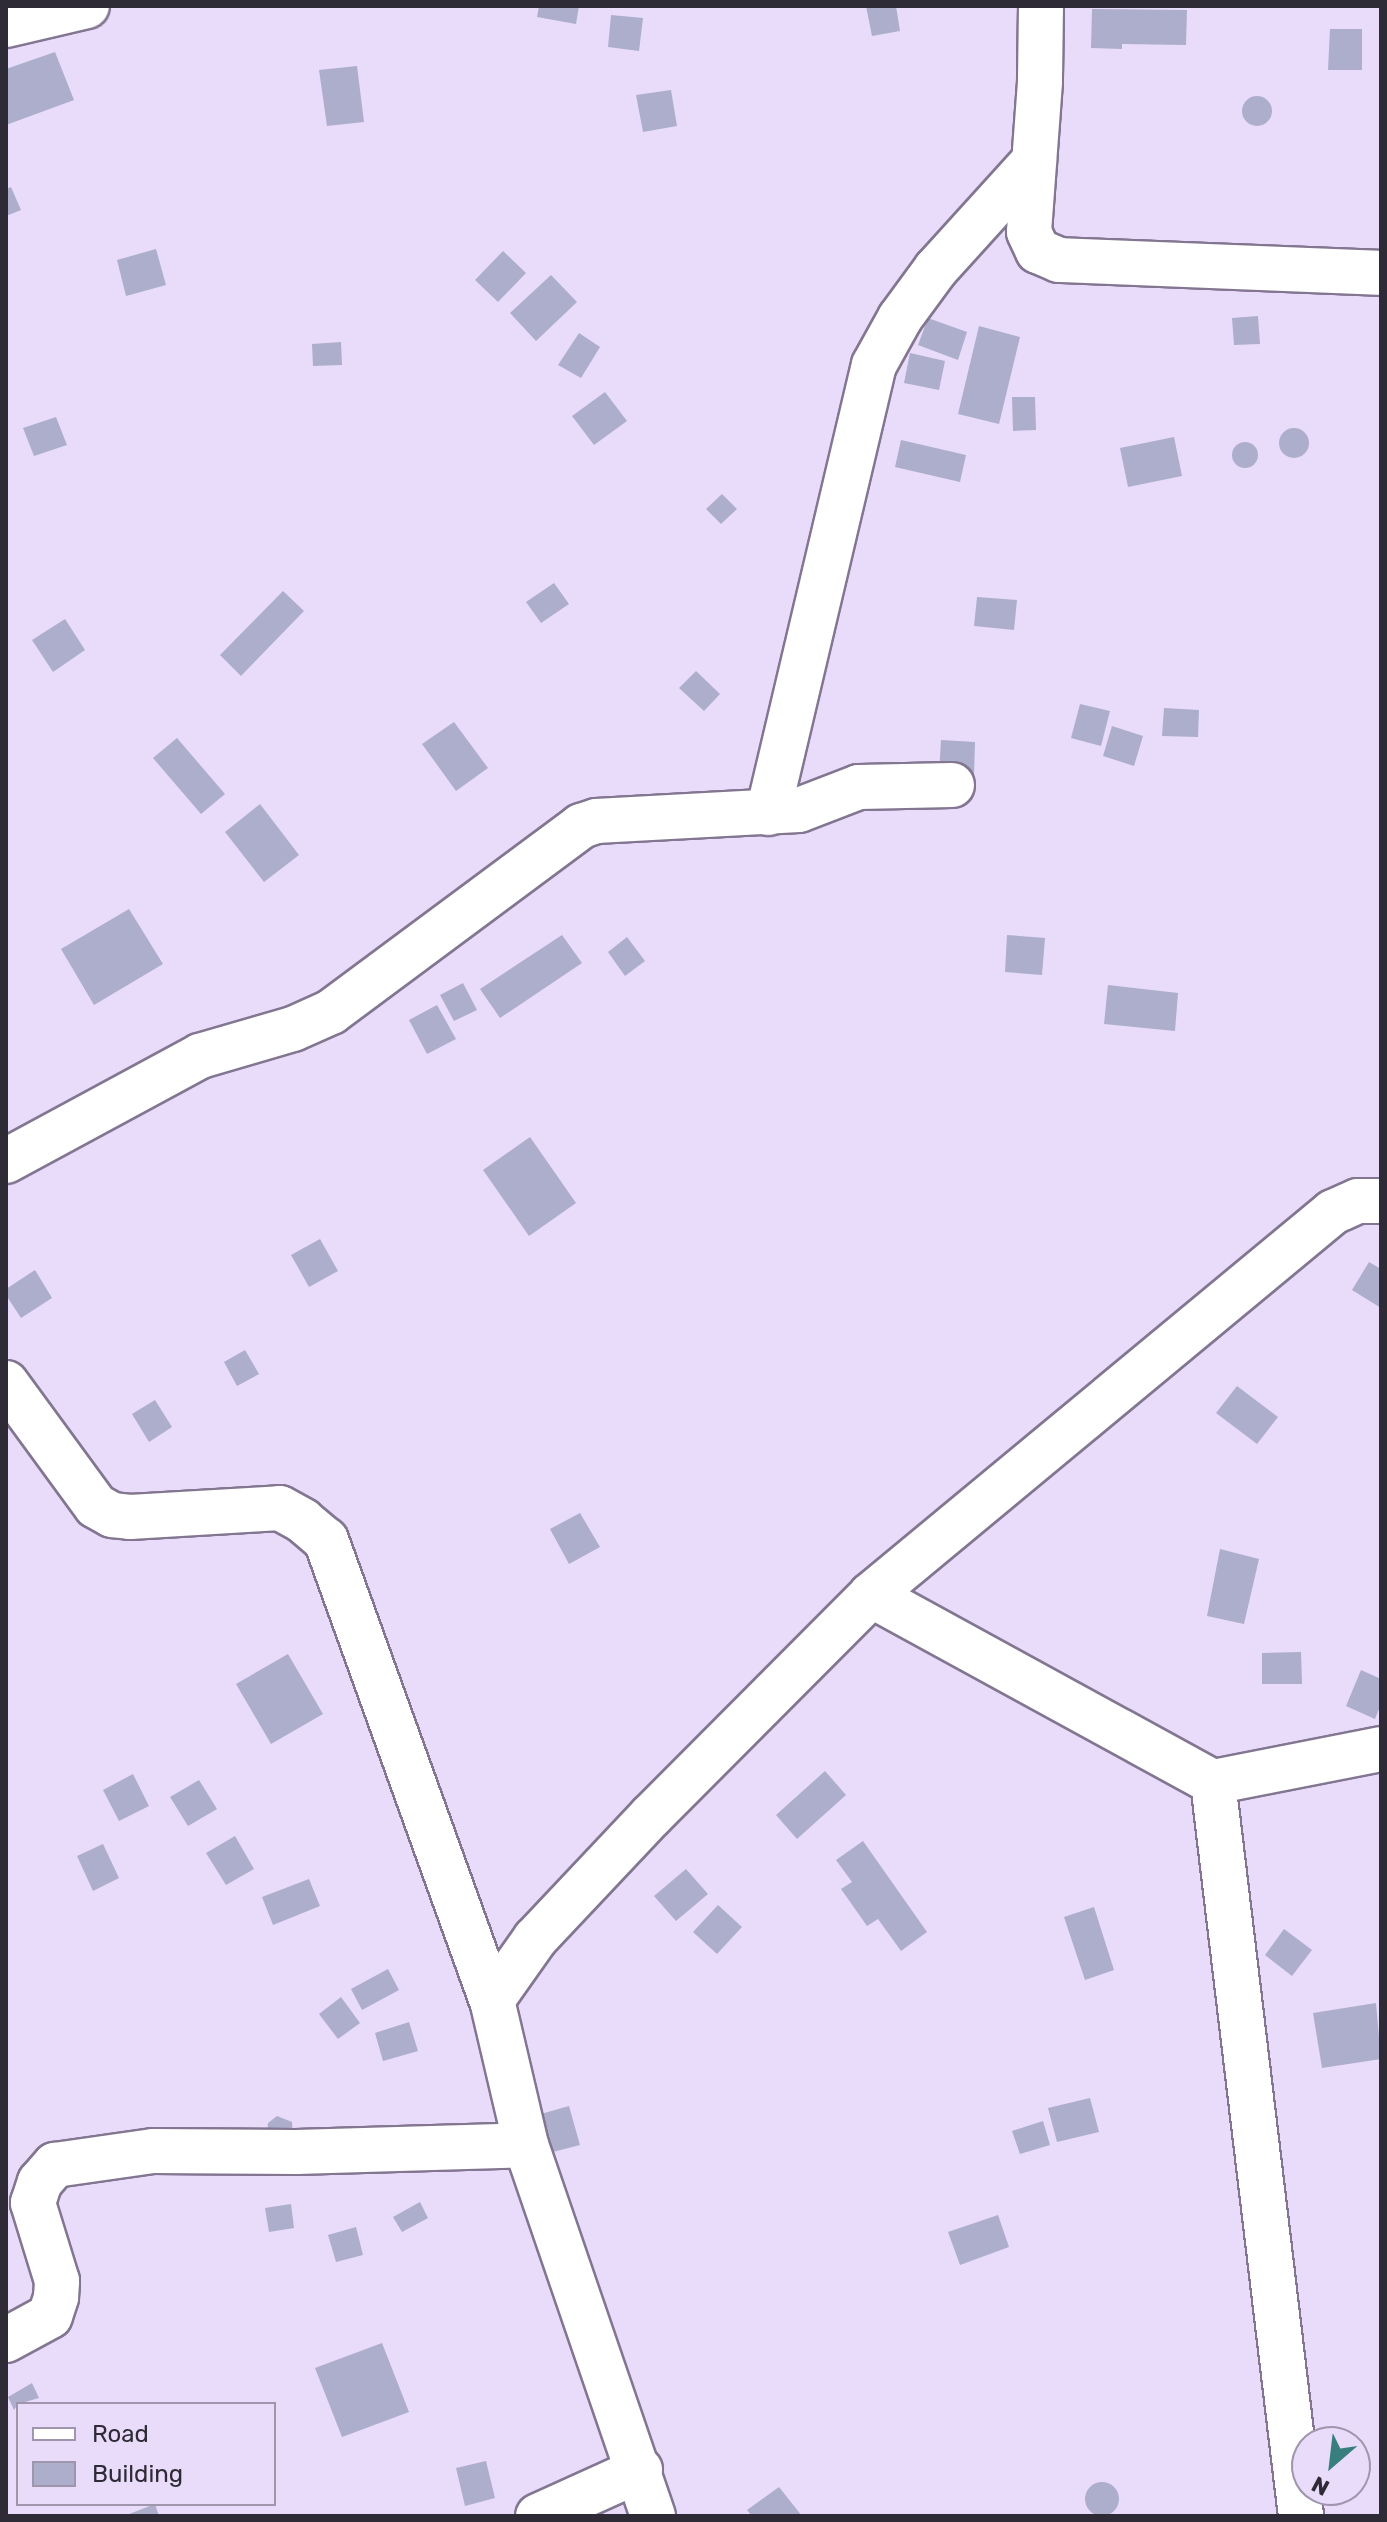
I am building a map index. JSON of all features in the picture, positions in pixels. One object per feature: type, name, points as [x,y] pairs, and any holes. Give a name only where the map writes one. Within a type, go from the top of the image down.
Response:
[{"type":"street","points":[[6,25],[87,6]]},
{"type":"street","points":[[1041,6],[1029,232],[1038,251],[1059,260],[1381,273]]},
{"type":"street","points":[[768,813],[874,365],[900,318],[936,269],[1034,161]]},
{"type":"street","points":[[6,1161],[200,1056],[293,1029],[331,1012],[581,826],[596,821],[799,810],[859,787],[952,785]]},
{"type":"street","points":[[492,2000],[535,1939],[651,1816],[871,1595],[1333,1212],[1358,1201],[1381,1201]]},
{"type":"street","points":[[6,1383],[82,1489],[96,1506],[112,1515],[130,1517],[280,1508],[303,1521],[326,1540],[492,2000],[526,2145],[640,2470],[653,2516]]},
{"type":"street","points":[[871,1595],[1213,1782],[1381,1749]]},
{"type":"street","points":[[1213,1782],[1301,2516]]},
{"type":"street","points":[[6,2340],[50,2316],[56,2297],[57,2281],[33,2203],[40,2182],[55,2165],[153,2151],[296,2152],[526,2145]]},
{"type":"street","points":[[538,2516],[640,2470]]},
{"type":"building","points":[[539,6],[579,6],[576,24],[537,17]]},
{"type":"building","points":[[866,6],[896,6],[900,31],[872,36]]},
{"type":"building","points":[[1092,9],[1187,10],[1186,45],[1122,44],[1122,49],[1091,48]]},
{"type":"building","points":[[611,15],[643,18],[639,51],[608,47]]},
{"type":"building","points":[[1330,29],[1362,29],[1362,70],[1328,70]]},
{"type":"building","points":[[55,52],[74,100],[6,125],[6,69]]},
{"type":"building","points":[[357,66],[364,122],[327,126],[319,70]]},
{"type":"building","points":[[671,90],[677,126],[643,132],[636,95]]},
{"type":"building","points":[[1257,96],[1268,100],[1272,111],[1268,122],[1257,126],[1246,122],[1242,111],[1246,100]]},
{"type":"building","points":[[11,187],[21,210],[6,216],[6,189]]},
{"type":"building","points":[[156,249],[166,285],[126,296],[117,260]]},
{"type":"building","points":[[503,251],[526,273],[498,302],[475,280]]},
{"type":"building","points":[[551,275],[577,302],[536,341],[510,313]]},
{"type":"building","points":[[1258,316],[1260,344],[1234,345],[1232,318]]},
{"type":"building","points":[[928,318],[967,332],[958,360],[918,345]]},
{"type":"building","points":[[979,326],[1020,337],[999,424],[958,414]]},
{"type":"building","points":[[579,333],[600,347],[581,378],[558,365]]},
{"type":"building","points":[[341,342],[342,365],[313,366],[312,344]]},
{"type":"building","points":[[910,353],[945,361],[939,390],[904,383]]},
{"type":"building","points":[[605,392],[627,421],[594,445],[572,416]]},
{"type":"building","points":[[1012,397],[1035,397],[1036,430],[1013,431]]},
{"type":"building","points":[[56,417],[67,445],[34,456],[23,428]]},
{"type":"building","points":[[1294,428],[1304,433],[1309,443],[1304,453],[1294,458],[1284,453],[1279,443],[1284,433]]},
{"type":"building","points":[[1174,437],[1182,476],[1128,487],[1120,448]]},
{"type":"building","points":[[901,440],[966,455],[960,482],[895,467]]},
{"type":"building","points":[[1245,442],[1254,446],[1258,455],[1254,464],[1245,468],[1236,464],[1232,455],[1236,446]]},
{"type":"building","points":[[722,494],[737,509],[721,524],[706,509]]},
{"type":"building","points":[[554,583],[569,604],[541,623],[526,602]]},
{"type":"building","points":[[283,591],[304,611],[241,676],[220,655]]},
{"type":"building","points":[[977,597],[1017,600],[1014,630],[974,626]]},
{"type":"building","points":[[65,619],[85,650],[53,672],[32,640]]},
{"type":"building","points":[[696,671],[720,694],[704,711],[679,688]]},
{"type":"building","points":[[1080,704],[1110,711],[1101,746],[1071,738]]},
{"type":"building","points":[[1164,708],[1199,710],[1198,737],[1162,736]]},
{"type":"building","points":[[454,722],[488,768],[456,791],[422,744]]},
{"type":"building","points":[[1112,726],[1143,736],[1134,766],[1103,756]]},
{"type":"building","points":[[177,738],[225,794],[201,814],[153,758]]},
{"type":"building","points":[[941,740],[975,742],[974,776],[939,774]]},
{"type":"building","points":[[260,804],[299,855],[264,882],[225,832]]},
{"type":"building","points":[[129,909],[163,964],[94,1005],[61,949]]},
{"type":"building","points":[[562,935],[582,963],[500,1018],[480,989]]},
{"type":"building","points":[[1007,935],[1045,938],[1042,975],[1005,972]]},
{"type":"building","points":[[627,937],[645,961],[625,976],[608,952]]},
{"type":"building","points":[[463,983],[477,1010],[454,1021],[440,995]]},
{"type":"building","points":[[1108,985],[1178,993],[1175,1031],[1104,1024]]},
{"type":"building","points":[[437,1005],[456,1039],[427,1054],[409,1020]]},
{"type":"building","points":[[530,1137],[576,1203],[529,1236],[483,1170]]},
{"type":"building","points":[[320,1239],[338,1271],[309,1287],[291,1255]]},
{"type":"building","points":[[1369,1262],[1381,1269],[1381,1308],[1352,1290]]},
{"type":"building","points":[[35,1270],[52,1298],[21,1318],[6,1295],[6,1289]]},
{"type":"building","points":[[245,1350],[259,1374],[237,1386],[224,1362]]},
{"type":"building","points":[[1237,1386],[1278,1417],[1257,1444],[1216,1413]]},
{"type":"building","points":[[155,1400],[172,1427],[149,1442],[132,1414]]},
{"type":"building","points":[[580,1513],[600,1547],[569,1564],[550,1529]]},
{"type":"building","points":[[1220,1549],[1259,1559],[1244,1624],[1207,1616]]},
{"type":"building","points":[[1301,1652],[1302,1684],[1262,1684],[1262,1653]]},
{"type":"building","points":[[288,1654],[323,1714],[271,1744],[236,1684]]},
{"type":"building","points":[[1361,1670],[1381,1679],[1381,1704],[1375,1719],[1346,1706]]},
{"type":"building","points":[[825,1771],[846,1795],[797,1839],[776,1815]]},
{"type":"building","points":[[133,1774],[149,1806],[119,1821],[103,1790]]},
{"type":"building","points":[[199,1780],[217,1809],[188,1826],[170,1797]]},
{"type":"building","points":[[235,1836],[254,1869],[226,1885],[206,1853]]},
{"type":"building","points":[[863,1841],[927,1932],[901,1951],[878,1919],[867,1926],[841,1889],[852,1882],[836,1860]]},
{"type":"building","points":[[103,1844],[119,1878],[93,1891],[77,1856]]},
{"type":"building","points":[[686,1869],[708,1894],[676,1921],[654,1896]]},
{"type":"building","points":[[309,1879],[320,1906],[273,1925],[262,1897]]},
{"type":"building","points":[[718,1905],[742,1927],[717,1954],[693,1932]]},
{"type":"building","points":[[1094,1907],[1114,1970],[1085,1980],[1064,1917]]},
{"type":"building","points":[[1284,1929],[1312,1950],[1292,1976],[1265,1955]]},
{"type":"building","points":[[388,1969],[399,1990],[362,2010],[351,1989]]},
{"type":"building","points":[[341,1997],[360,2023],[338,2039],[319,2014]]},
{"type":"building","points":[[1376,2003],[1381,2059],[1322,2068],[1313,2013]]},
{"type":"building","points":[[409,2022],[418,2051],[383,2061],[375,2033]]},
{"type":"building","points":[[1090,2098],[1099,2132],[1057,2142],[1048,2108]]},
{"type":"building","points":[[569,2106],[580,2145],[545,2154],[534,2116]]},
{"type":"building","points":[[277,2116],[292,2122],[293,2137],[267,2135],[268,2123]]},
{"type":"building","points":[[1043,2121],[1050,2145],[1020,2154],[1012,2131]]},
{"type":"building","points":[[420,2202],[428,2218],[402,2232],[393,2217]]},
{"type":"building","points":[[291,2204],[294,2228],[269,2232],[265,2208]]},
{"type":"building","points":[[998,2215],[1009,2247],[960,2265],[948,2232]]},
{"type":"building","points":[[356,2227],[363,2255],[336,2262],[328,2235]]},
{"type":"building","points":[[382,2343],[409,2412],[342,2437],[315,2368]]},
{"type":"building","points":[[32,2383],[39,2398],[16,2402],[14,2410],[8,2397]]},
{"type":"building","points":[[486,2461],[495,2498],[465,2506],[456,2468]]},
{"type":"building","points":[[1102,2482],[1114,2487],[1119,2499],[1114,2511],[1102,2516],[1090,2511],[1085,2499],[1090,2487]]},
{"type":"building","points":[[779,2487],[802,2516],[752,2516],[747,2510]]},
{"type":"building","points":[[156,2506],[159,2516],[124,2516]]}]
